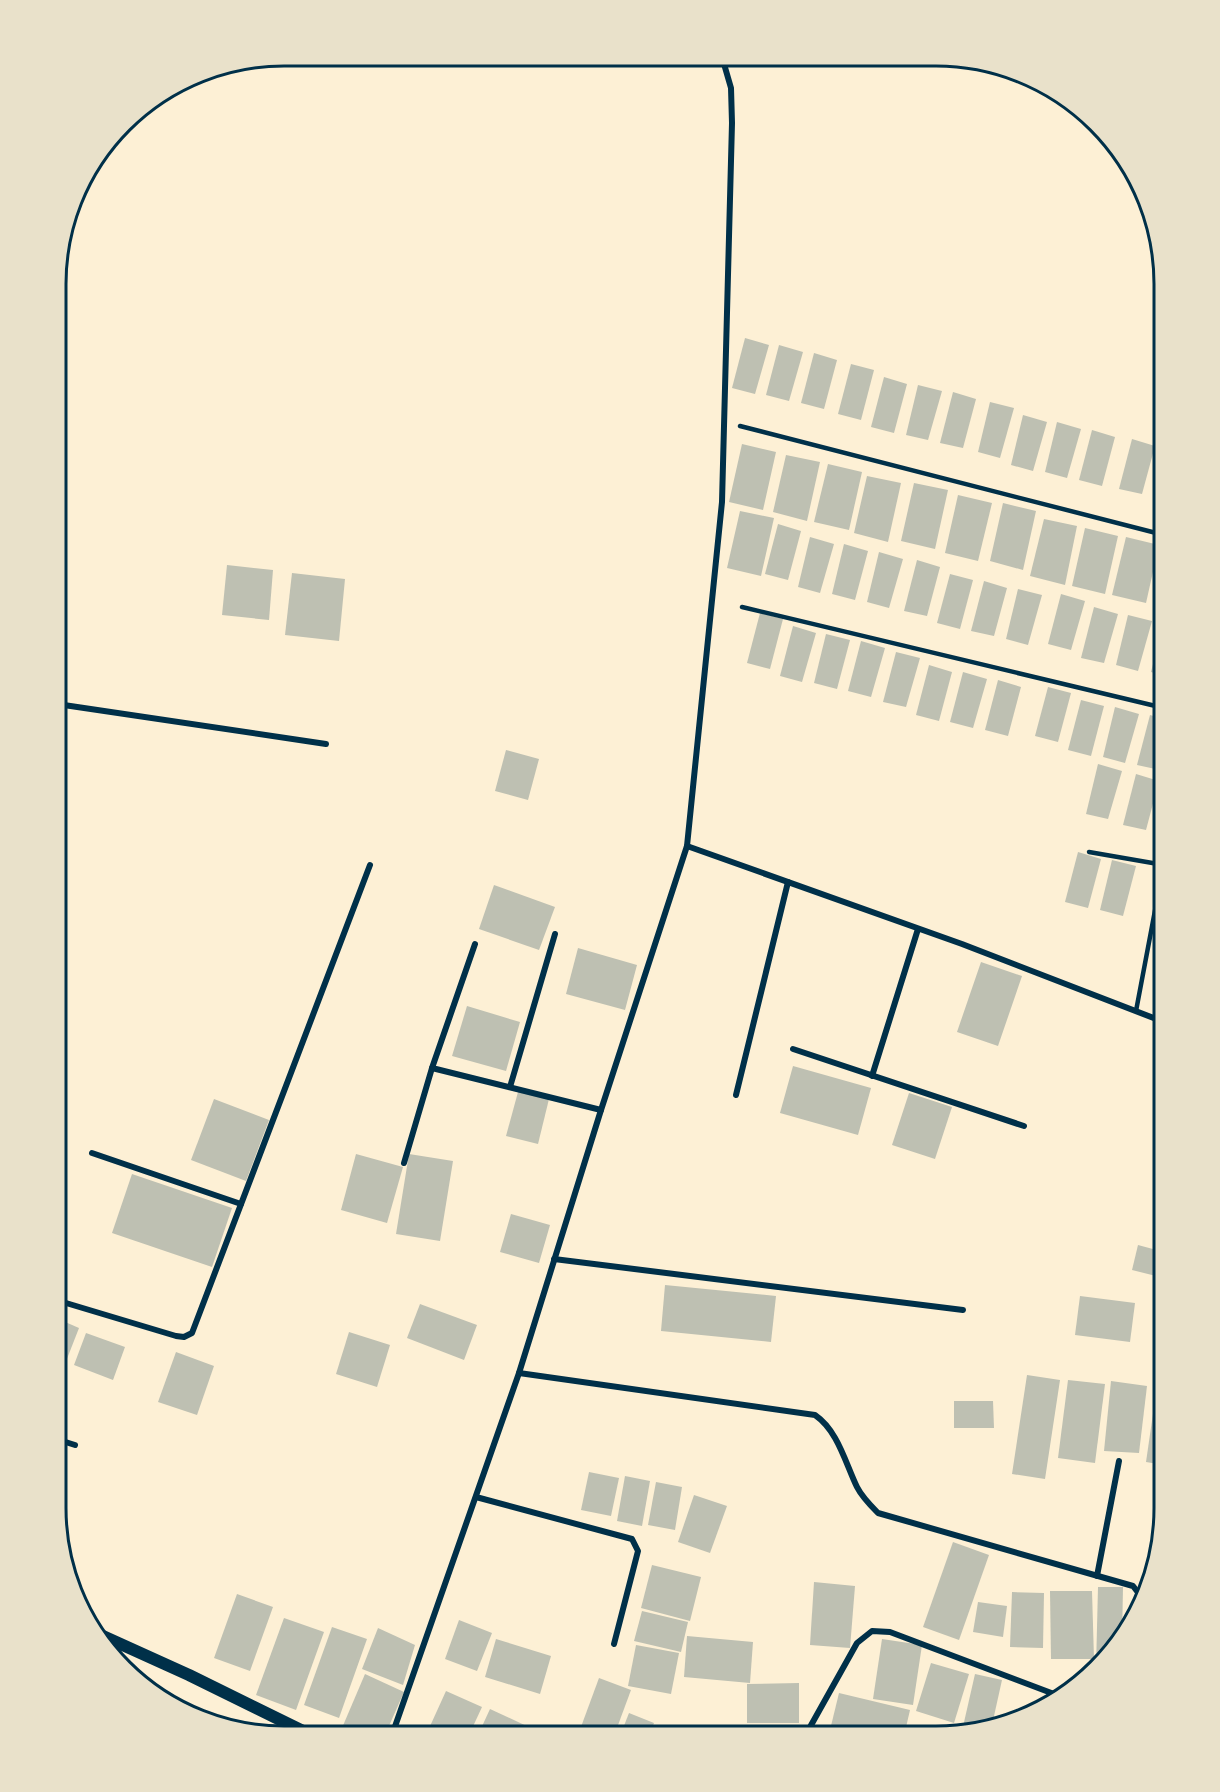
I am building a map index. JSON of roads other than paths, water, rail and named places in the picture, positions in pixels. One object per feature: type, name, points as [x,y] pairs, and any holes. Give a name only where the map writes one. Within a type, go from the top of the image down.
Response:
[{"type":"main road","points":[[110,1639],[293,1726]]},
{"type":"street","points":[[395,1726],[519,1373],[687,846],[722,502],[732,123],[731,88],[725,66]]},
{"type":"street","points":[[66,705],[326,744]]},
{"type":"street","points":[[687,846],[918,929],[1154,1018]]},
{"type":"street","points":[[66,1303],[176,1336],[184,1337],[192,1333],[370,865]]},
{"type":"street","points":[[736,1095],[788,882]]},
{"type":"street","points":[[872,1076],[918,929]]},
{"type":"street","points":[[510,1087],[555,934]]},
{"type":"street","points":[[404,1163],[432,1068],[475,944]]},
{"type":"street","points":[[793,1049],[1024,1126]]},
{"type":"street","points":[[432,1068],[601,1110]]},
{"type":"street","points":[[92,1153],[241,1204]]},
{"type":"street","points":[[554,1259],[963,1310]]},
{"type":"street","points":[[519,1373],[815,1414],[831,1430],[859,1490],[878,1513],[1133,1586],[1137,1591]]},
{"type":"street","points":[[66,1442],[75,1444]]},
{"type":"street","points":[[1097,1576],[1119,1461]]},
{"type":"street","points":[[476,1497],[632,1539],[638,1551],[614,1644]]},
{"type":"street","points":[[811,1726],[857,1643],[872,1631],[890,1632],[1051,1693]]},
{"type":"lane","points":[[740,426],[1154,532]]},
{"type":"lane","points":[[742,607],[1154,706]]},
{"type":"lane","points":[[1089,852],[1154,862]]},
{"type":"lane","points":[[1137,1011],[1154,918]]}]
